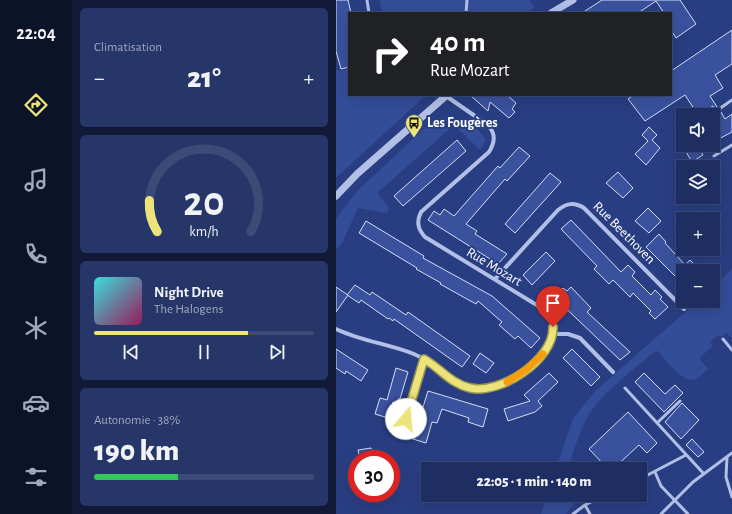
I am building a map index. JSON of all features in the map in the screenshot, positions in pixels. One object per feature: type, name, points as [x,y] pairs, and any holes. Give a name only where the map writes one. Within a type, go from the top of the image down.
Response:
[{"type":"street","points":[[553,12],[573,0]]},
{"type":"street","points":[[336,196],[357,174],[445,96]]},
{"type":"street","name":"Rue Mozart","points":[[447,96],[488,125],[493,131],[493,146],[489,152],[421,212],[418,225],[425,237],[540,308],[552,321],[554,334]]},
{"type":"street","name":"Rue Beethoven","points":[[495,279],[558,210],[565,205],[572,204],[584,208],[684,309]]},
{"type":"street","points":[[336,329],[361,339],[413,354],[424,359],[459,384],[479,390],[491,388],[517,377],[537,361],[551,343],[554,334],[568,334],[580,338],[613,372]]},
{"type":"street","points":[[402,434],[424,359]]},
{"type":"lane","points":[[367,0],[370,12]]},
{"type":"lane","points":[[466,12],[467,0]]},
{"type":"lane","points":[[720,108],[732,100]]},
{"type":"lane","points":[[714,156],[732,145]]},
{"type":"lane","points":[[723,339],[732,350]]},
{"type":"lane","points":[[625,388],[704,474]]},
{"type":"lane","points":[[657,423],[680,401]]},
{"type":"lane","points":[[661,514],[674,500],[704,474],[732,453]]},
{"type":"lane","points":[[647,476],[686,455]]},
{"type":"lane","points":[[727,457],[726,477],[732,497]]},
{"type":"lane","points":[[655,472],[661,486],[688,514]]},
{"type":"lane","points":[[573,514],[589,502]]},
{"type":"lane","points":[[585,504],[590,514]]},
{"type":"shaded area","points":[[380,0],[529,0],[535,7],[528,12],[382,12]]},
{"type":"shaded area","points":[[336,66],[337,71],[348,69],[348,96],[425,96],[336,178]]},
{"type":"shaded area","points":[[449,118],[466,122],[479,131],[486,140],[480,150],[454,125],[377,193],[389,208],[387,213],[358,208],[342,243],[336,249],[336,219],[358,190],[423,130],[437,119]]},
{"type":"shaded area","points":[[732,269],[732,338],[727,333],[721,337],[718,335],[710,342],[713,346],[699,358],[708,369],[696,379],[691,380],[675,370],[658,351],[654,352],[617,383],[599,401],[583,426],[570,462],[558,462],[573,419],[595,391],[690,308],[720,308],[720,280]]},
{"type":"shaded area","points":[[545,502],[573,502],[574,505],[566,514],[541,514]]},
{"type":"building","points":[[336,0],[348,0],[351,12],[348,12],[348,67],[341,69],[336,51]]},
{"type":"building","points":[[602,0],[680,0],[696,24],[676,38],[672,32],[672,12],[663,12],[656,1],[640,12],[584,12]]},
{"type":"building","points":[[732,30],[732,64],[715,75],[723,88],[710,96],[717,107],[716,108],[713,108],[713,106],[710,108],[693,108],[685,95],[645,121],[628,99],[632,96],[672,96],[672,70]]},
{"type":"building","points":[[471,96],[508,96],[516,103],[512,109],[515,112],[509,118],[490,102],[488,111]]},
{"type":"building","points":[[720,113],[725,119],[732,114],[732,132],[720,138]]},
{"type":"building","points":[[649,127],[657,135],[652,140],[660,148],[646,165],[635,154],[648,141],[642,135]]},
{"type":"building","points":[[457,140],[466,151],[403,206],[394,196]]},
{"type":"building","points":[[519,147],[530,156],[507,181],[505,179],[466,224],[477,231],[475,234],[507,254],[498,264],[428,220],[434,211],[440,215],[444,209],[454,216],[498,166],[500,168]]},
{"type":"building","points":[[686,152],[701,152],[703,155],[695,160],[691,160]]},
{"type":"building","points":[[618,172],[633,188],[623,198],[606,183]]},
{"type":"building","points":[[550,173],[561,182],[515,233],[505,224]]},
{"type":"building","points":[[648,208],[661,221],[649,233],[635,221]]},
{"type":"building","points":[[571,220],[621,272],[628,265],[635,272],[632,276],[651,295],[655,290],[662,297],[660,299],[668,307],[655,319],[649,313],[651,311],[633,293],[630,297],[613,280],[609,284],[594,269],[597,266],[561,229]]},
{"type":"building","points":[[366,221],[424,256],[423,258],[492,296],[540,338],[531,348],[518,336],[515,339],[499,325],[502,322],[478,301],[476,304],[440,284],[441,283],[359,233]]},
{"type":"building","points":[[659,234],[684,264],[676,264],[676,277],[646,247]]},
{"type":"building","points":[[546,252],[555,261],[532,285],[523,275]]},
{"type":"building","points":[[690,260],[694,264],[686,264]]},
{"type":"building","points":[[355,285],[370,295],[372,292],[406,315],[408,312],[470,356],[462,367],[394,319],[393,321],[389,318],[388,319],[361,300],[359,303],[347,295]]},
{"type":"building","points":[[336,287],[348,295],[336,312]]},
{"type":"building","points":[[571,287],[591,308],[587,312],[630,352],[620,360],[554,297],[563,288],[567,291]]},
{"type":"building","points":[[336,349],[368,370],[361,381],[346,371],[345,374],[336,368]]},
{"type":"building","points":[[572,349],[600,377],[591,386],[563,358]]},
{"type":"building","points":[[480,353],[494,363],[486,373],[473,364]]},
{"type":"building","points":[[396,368],[408,372],[400,399],[399,398],[397,403],[393,402],[388,418],[375,414],[380,398],[387,400]]},
{"type":"building","points":[[549,373],[558,382],[538,401],[542,406],[535,412],[508,421],[504,409],[530,401],[524,395]]},
{"type":"building","points":[[644,373],[665,394],[675,385],[683,393],[664,412],[635,382]]},
{"type":"building","points":[[428,391],[488,409],[483,427],[468,422],[469,418],[442,409],[437,423],[432,422],[426,443],[413,439]]},
{"type":"building","points":[[682,403],[699,420],[681,439],[665,422]]},
{"type":"building","points":[[628,412],[657,443],[647,453],[639,445],[621,462],[601,462],[589,449]]},
{"type":"building","points":[[692,439],[704,452],[698,457],[686,445]]},
{"type":"building","points":[[371,448],[371,450],[358,450]]},
{"type":"slow traffic","points":[[507,382],[517,377],[537,361],[543,354]]},
{"type":"place","name":"Les Fougères","points":[[414,138]]},
{"type":"route","points":[[406,419],[424,359],[436,366],[459,384],[479,390],[491,388],[517,377],[537,361],[551,343],[554,334],[553,327]]}]
